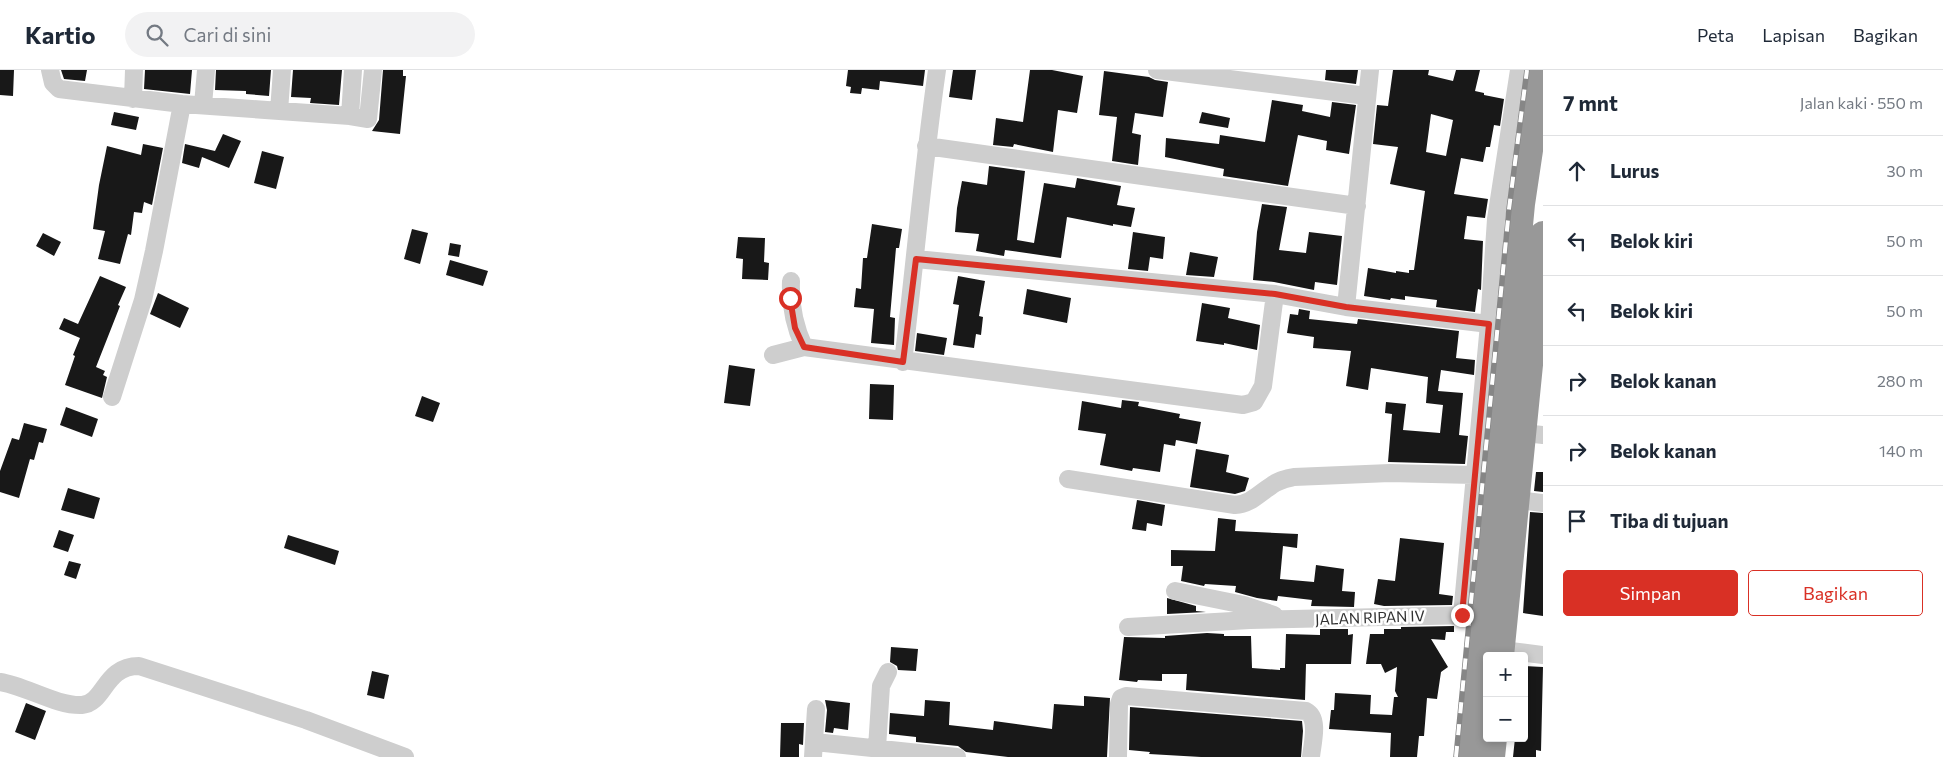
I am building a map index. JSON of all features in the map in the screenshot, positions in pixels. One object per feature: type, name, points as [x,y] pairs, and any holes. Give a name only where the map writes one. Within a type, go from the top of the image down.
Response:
[{"type":"highway","points":[[1469,757],[1472,615],[1522,204],[1542,70]]},
{"type":"highway","points":[[1502,652],[1517,500],[1533,434],[1543,234]]},
{"type":"highway","points":[[1492,757],[1494,742]]},
{"type":"street","points":[[50,70],[53,84],[59,89],[182,104],[368,118],[373,70]]},
{"type":"street","points":[[133,99],[134,70]]},
{"type":"street","points":[[203,105],[206,70]]},
{"type":"street","points":[[279,111],[282,70]]},
{"type":"street","points":[[350,116],[353,70]]},
{"type":"street","points":[[903,362],[916,259],[926,146],[937,70]]},
{"type":"street","points":[[1157,70],[1367,96]]},
{"type":"street","points":[[1346,307],[1370,70]]},
{"type":"street","points":[[1472,615],[1474,475],[1489,324],[1496,219],[1519,70]]},
{"type":"street","points":[[112,397],[148,280],[182,104]]},
{"type":"street","points":[[926,146],[1357,206]]},
{"type":"street","points":[[916,259],[1275,294],[1346,307],[1489,324]]},
{"type":"street","points":[[791,281],[790,298],[793,319],[804,347]]},
{"type":"street","points":[[772,356],[804,347],[903,362],[1243,405],[1254,402],[1263,386],[1275,294]]},
{"type":"street","points":[[1068,479],[1235,505],[1250,502],[1272,485],[1281,480],[1294,477],[1390,473],[1474,475]]},
{"type":"street","points":[[1517,500],[1543,503]]},
{"type":"street","name":"JALAN RIPAN IV","points":[[1175,591],[1244,605],[1289,620]]},
{"type":"street","name":"JALAN RIPAN IV","points":[[1128,627],[1250,620],[1472,615]]},
{"type":"street","points":[[1528,654],[1543,655]]},
{"type":"street","points":[[0,682],[59,701],[83,705],[93,702],[114,675],[122,668],[139,666],[306,720],[405,757]]},
{"type":"street","points":[[885,752],[882,686],[888,672]]},
{"type":"street","points":[[1121,757],[1119,704],[1122,698],[1126,696],[1306,711],[1310,713],[1314,721],[1311,757]]},
{"type":"street","points":[[816,709],[814,749],[957,757]]},
{"type":"building","points":[[0,70],[14,70],[13,96],[0,95]]},
{"type":"building","points":[[61,70],[87,70],[85,81],[64,79]]},
{"type":"building","points":[[145,70],[192,70],[190,94],[144,89]]},
{"type":"building","points":[[216,70],[271,70],[269,96],[246,94],[246,91],[215,90]]},
{"type":"building","points":[[293,70],[342,70],[339,105],[310,103],[311,98],[291,97]]},
{"type":"building","points":[[383,70],[403,70],[403,76],[406,76],[400,134],[372,131],[379,120]]},
{"type":"building","points":[[848,70],[925,70],[923,86],[880,81],[879,90],[862,88],[861,94],[850,93],[851,87],[846,86]]},
{"type":"building","points":[[953,70],[976,70],[972,100],[949,97]]},
{"type":"building","points":[[1030,70],[1052,70],[1083,76],[1077,113],[1058,110],[1053,152],[1014,144],[1013,147],[993,145],[996,118],[1023,122]]},
{"type":"building","points":[[1326,70],[1358,70],[1356,84],[1325,80]]},
{"type":"building","points":[[1393,70],[1429,70],[1428,75],[1453,81],[1456,70],[1480,70],[1475,91],[1504,99],[1500,126],[1494,125],[1490,147],[1486,147],[1483,162],[1461,158],[1454,194],[1488,199],[1485,218],[1467,216],[1464,239],[1483,241],[1481,290],[1478,289],[1475,312],[1436,307],[1437,300],[1405,296],[1405,300],[1391,298],[1390,300],[1364,296],[1368,268],[1396,273],[1396,271],[1409,273],[1409,270],[1414,270],[1425,191],[1390,184],[1398,147],[1373,144],[1377,105],[1388,106]],"holes":[[[1431,114],[1453,120],[1446,156],[1426,152]]]},
{"type":"building","points":[[1104,71],[1149,77],[1168,82],[1163,117],[1135,113],[1132,133],[1141,135],[1138,165],[1112,161],[1117,117],[1099,115]]},
{"type":"building","points":[[1272,100],[1303,105],[1302,111],[1330,117],[1332,102],[1356,105],[1349,154],[1326,150],[1327,141],[1298,135],[1288,186],[1223,176],[1224,169],[1165,157],[1166,138],[1219,144],[1220,135],[1265,142]]},
{"type":"building","points":[[114,112],[139,117],[136,130],[111,125]]},
{"type":"building","points":[[1202,112],[1230,118],[1228,128],[1199,123]]},
{"type":"building","points":[[223,134],[241,141],[229,168],[202,157],[199,168],[182,163],[185,144],[215,151]]},
{"type":"building","points":[[143,144],[163,148],[152,205],[144,202],[142,213],[134,212],[131,235],[128,234],[120,264],[98,259],[105,231],[93,229],[107,146],[141,155]]},
{"type":"building","points":[[262,151],[284,157],[276,189],[254,183]]},
{"type":"building","points":[[989,166],[1025,171],[1017,240],[1034,243],[1044,183],[1075,188],[1077,178],[1121,186],[1117,205],[1135,208],[1131,227],[1113,224],[1113,226],[1067,217],[1061,258],[1005,250],[1004,256],[976,251],[979,234],[955,232],[957,208],[962,181],[987,185]]},
{"type":"building","points":[[1262,204],[1287,207],[1279,250],[1306,253],[1309,232],[1342,236],[1337,285],[1315,282],[1314,290],[1253,280],[1257,232]]},
{"type":"building","points":[[872,224],[902,229],[899,248],[896,248],[890,317],[895,318],[894,345],[871,343],[874,309],[854,307],[856,288],[861,289],[863,258],[867,258]]},
{"type":"building","points":[[412,229],[428,233],[420,264],[404,259]]},
{"type":"building","points":[[1133,232],[1165,237],[1163,259],[1150,257],[1148,271],[1128,269]]},
{"type":"building","points":[[43,233],[61,242],[54,256],[36,246]]},
{"type":"building","points":[[738,237],[765,238],[764,262],[769,263],[768,280],[742,279],[743,259],[736,258]]},
{"type":"building","points":[[450,243],[461,245],[459,257],[448,255]]},
{"type":"building","points":[[1190,252],[1218,257],[1214,277],[1186,275]]},
{"type":"building","points":[[450,260],[488,271],[483,286],[446,275]]},
{"type":"building","points":[[100,276],[126,287],[96,367],[105,371],[103,375],[107,377],[102,398],[65,385],[80,338],[59,329],[64,318],[78,324]]},
{"type":"building","points":[[958,276],[985,281],[979,316],[983,317],[981,335],[976,334],[974,348],[953,345],[959,305],[953,304]]},
{"type":"building","points":[[1027,289],[1071,298],[1067,323],[1023,314]]},
{"type":"building","points":[[158,293],[189,308],[180,328],[150,314]]},
{"type":"building","points":[[1202,303],[1230,308],[1228,318],[1260,325],[1257,350],[1224,343],[1224,345],[1196,341]]},
{"type":"building","points":[[1299,309],[1310,311],[1309,319],[1357,324],[1358,319],[1459,331],[1456,358],[1475,360],[1474,375],[1441,370],[1438,391],[1463,393],[1459,435],[1468,436],[1465,464],[1388,462],[1392,414],[1385,413],[1386,402],[1406,404],[1403,430],[1440,433],[1443,405],[1426,403],[1428,377],[1371,368],[1368,390],[1346,386],[1351,351],[1313,348],[1314,337],[1287,333],[1290,314],[1298,315]]},
{"type":"building","points":[[917,333],[947,338],[944,355],[915,351]]},
{"type":"building","points":[[729,365],[755,369],[750,406],[724,403]]},
{"type":"building","points":[[870,384],[894,385],[893,420],[869,419]]},
{"type":"building","points":[[422,396],[440,403],[433,422],[415,416]]},
{"type":"building","points":[[1122,400],[1139,402],[1138,406],[1180,414],[1179,418],[1201,422],[1197,444],[1176,440],[1175,446],[1164,444],[1160,472],[1133,468],[1132,471],[1100,465],[1106,434],[1078,430],[1082,401],[1121,408]]},
{"type":"building","points":[[66,407],[98,419],[92,437],[60,425]]},
{"type":"building","points":[[24,423],[47,429],[43,443],[39,442],[34,460],[30,459],[19,498],[0,492],[0,471],[12,438],[19,440]]},
{"type":"building","points":[[1196,449],[1229,455],[1226,472],[1249,478],[1245,491],[1235,494],[1190,487]]},
{"type":"building","points":[[1536,472],[1543,472],[1543,492],[1534,491]]},
{"type":"building","points":[[68,488],[100,498],[94,519],[61,510]]},
{"type":"building","points":[[1137,500],[1165,505],[1162,526],[1147,523],[1146,531],[1132,529]]},
{"type":"building","points":[[1530,512],[1543,513],[1543,616],[1523,613]]},
{"type":"building","points":[[1218,518],[1236,520],[1235,531],[1298,534],[1297,548],[1283,546],[1280,579],[1314,582],[1316,565],[1344,569],[1342,591],[1355,592],[1354,607],[1311,606],[1312,600],[1278,596],[1277,601],[1257,598],[1235,592],[1236,586],[1205,584],[1204,586],[1181,581],[1183,566],[1171,566],[1171,550],[1215,551]]},
{"type":"building","points":[[59,530],[74,535],[68,552],[53,547]]},
{"type":"building","points":[[288,535],[339,551],[335,565],[284,548]]},
{"type":"building","points":[[1400,538],[1444,543],[1439,594],[1453,596],[1452,605],[1384,606],[1374,604],[1378,579],[1395,581]]},
{"type":"building","points":[[69,561],[81,564],[76,579],[64,575]]},
{"type":"building","points":[[1167,598],[1196,606],[1196,611],[1206,612],[1167,614]]},
{"type":"building","points":[[1454,626],[1454,632],[1446,632],[1445,640],[1431,639],[1448,667],[1441,672],[1437,699],[1427,698],[1424,736],[1419,736],[1417,757],[1390,757],[1391,733],[1329,729],[1331,710],[1334,710],[1335,693],[1371,695],[1370,714],[1392,715],[1394,697],[1398,697],[1395,691],[1397,667],[1385,673],[1381,664],[1366,664],[1370,634],[1384,634],[1384,629],[1401,629],[1401,627]]},
{"type":"building","points":[[1320,629],[1348,629],[1348,635],[1353,634],[1351,664],[1306,664],[1305,700],[1186,690],[1187,674],[1162,674],[1162,681],[1138,680],[1137,682],[1119,680],[1124,637],[1165,638],[1165,636],[1207,633],[1224,634],[1224,636],[1251,636],[1252,668],[1280,670],[1280,668],[1285,668],[1286,634],[1320,635]]},
{"type":"building","points":[[891,647],[918,649],[916,671],[898,670],[897,666],[890,662]]},
{"type":"building","points":[[1528,666],[1543,667],[1541,751],[1536,750],[1536,757],[1513,757],[1515,742],[1528,742]]},
{"type":"building","points":[[372,671],[389,675],[384,699],[367,695]]},
{"type":"building","points":[[1084,696],[1110,698],[1107,757],[1008,757],[966,752],[958,746],[916,742],[916,737],[889,734],[890,713],[924,716],[925,700],[950,702],[949,725],[993,730],[994,721],[1052,729],[1054,704],[1084,706]]},
{"type":"building","points":[[825,700],[850,703],[848,730],[834,728],[833,733],[825,732],[827,710]]},
{"type":"building","points":[[26,703],[46,711],[35,740],[15,732]]},
{"type":"building","points":[[1130,707],[1302,721],[1301,757],[1201,757],[1149,754],[1150,752],[1129,750]]},
{"type":"building","points":[[781,723],[804,723],[803,745],[799,744],[799,757],[780,757]]},
{"type":"railway","points":[[1456,757],[1509,209],[1527,70]]},
{"type":"route","points":[[790,298],[795,328],[804,347],[903,362],[916,259],[1275,294],[1346,307],[1489,324],[1462,615]]}]
